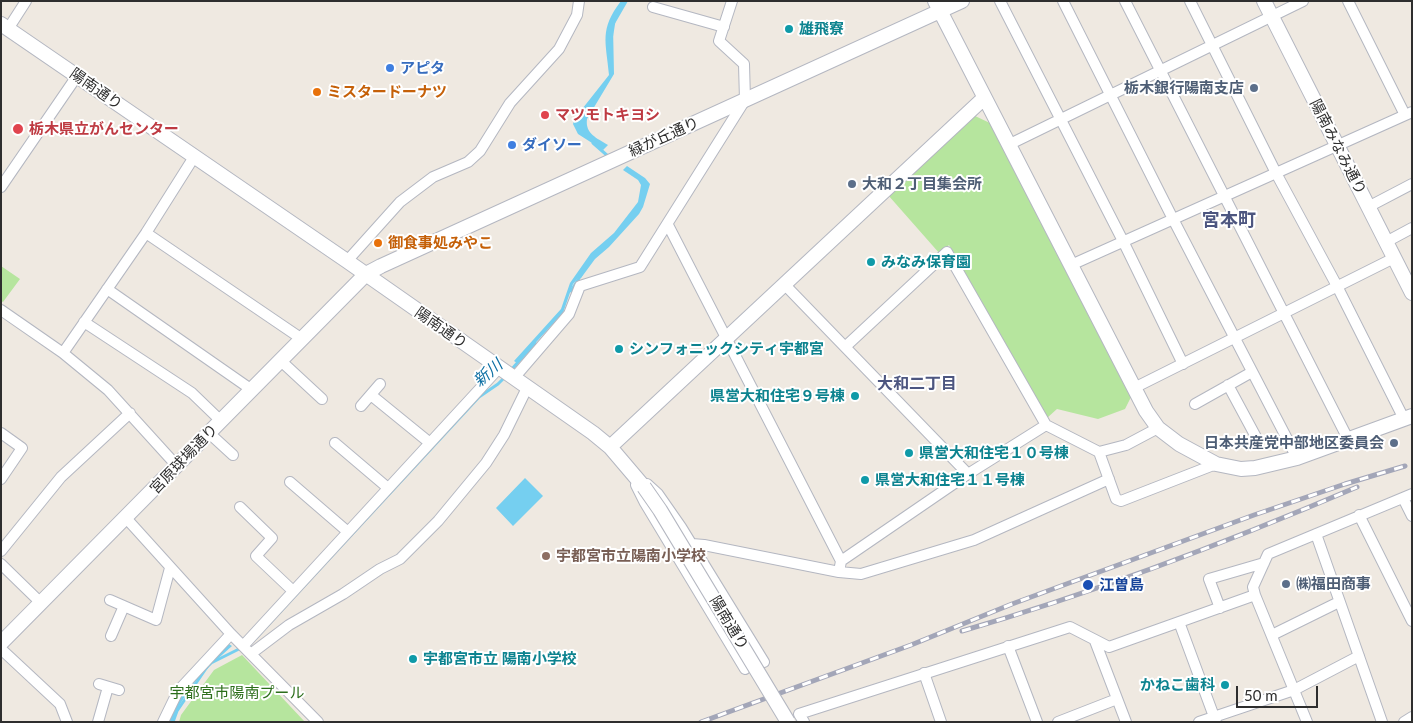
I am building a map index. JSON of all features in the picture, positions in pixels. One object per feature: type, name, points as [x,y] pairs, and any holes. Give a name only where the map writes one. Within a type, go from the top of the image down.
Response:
[{"type":"street","points":[[5,26],[26,1]]},
{"type":"street","points":[[347,261],[400,202],[433,177],[468,162],[480,151],[510,103],[559,49],[578,15],[579,1]]},
{"type":"street","points":[[514,378],[569,314],[580,286],[640,267],[745,100],[744,64],[719,41],[732,1]]},
{"type":"street","name":"緑が丘通り","points":[[366,274],[745,100],[937,6],[962,1]]},
{"type":"street","points":[[1000,1],[1183,364]]},
{"type":"street","points":[[1063,1],[1297,458]]},
{"type":"street","points":[[1125,1],[1348,439]]},
{"type":"street","points":[[937,6],[1146,411],[1158,428],[1179,444],[1216,464],[1241,469],[1255,468],[1297,458],[1408,418],[1276,174],[1190,1]]},
{"type":"street","name":"陽南みなみ通り","points":[[1264,1],[1412,293]]},
{"type":"street","points":[[1008,145],[1303,1]]},
{"type":"street","points":[[1071,265],[1408,113],[1348,1]]},
{"type":"street","points":[[653,7],[724,27]]},
{"type":"street","name":"陽南通り","points":[[5,26],[366,274],[593,433],[610,447],[628,466],[660,510],[788,722]]},
{"type":"street","points":[[1,187],[77,76]]},
{"type":"street","points":[[610,447],[984,98]]},
{"type":"street","points":[[63,353],[146,233],[194,157]]},
{"type":"street","points":[[1368,207],[1412,184]]},
{"type":"street","points":[[668,224],[841,560],[838,572]]},
{"type":"street","points":[[1386,242],[1412,228]]},
{"type":"street","points":[[146,233],[302,339]]},
{"type":"street","points":[[845,347],[947,252],[1046,425],[1099,452],[1126,445],[1158,428]]},
{"type":"street","points":[[1134,388],[1394,258]]},
{"type":"street","name":"宮原球場通り","points":[[1,643],[366,274]]},
{"type":"street","points":[[785,285],[968,474]]},
{"type":"street","points":[[107,289],[252,390]]},
{"type":"street","points":[[1,310],[63,353],[108,390],[177,466]]},
{"type":"street","points":[[84,322],[192,393],[221,421]]},
{"type":"street","points":[[281,361],[322,399]]},
{"type":"street","points":[[243,646],[499,368]]},
{"type":"street","points":[[1195,404],[1252,372]]},
{"type":"street","points":[[361,406],[380,384]]},
{"type":"street","points":[[1228,385],[1256,437]]},
{"type":"street","points":[[252,654],[289,625],[343,594],[380,569],[400,559],[438,521],[486,463],[504,434],[528,388]]},
{"type":"street","points":[[371,394],[430,443]]},
{"type":"street","points":[[1,551],[61,477],[130,413]]},
{"type":"street","points":[[841,560],[968,474],[1046,425]]},
{"type":"street","points":[[209,433],[233,455]]},
{"type":"street","points":[[1,434],[22,448],[2,475]]},
{"type":"street","points":[[334,443],[388,488]]},
{"type":"street","points":[[1099,452],[1116,499],[1121,501],[1216,464]]},
{"type":"street","points":[[628,466],[658,494],[692,544],[764,662]]},
{"type":"street","points":[[628,466],[645,504],[745,669]]},
{"type":"street","points":[[692,544],[838,572],[861,574],[974,540],[1109,479]]},
{"type":"street","points":[[290,482],[348,532]]},
{"type":"street","points":[[1307,722],[1252,587],[1268,554],[1408,496],[1412,516]]},
{"type":"street","points":[[240,508],[272,538],[256,556],[293,591]]},
{"type":"street","points":[[1360,515],[1412,621]]},
{"type":"street","points":[[126,518],[231,634],[318,722]]},
{"type":"street","points":[[1316,534],[1382,722]]},
{"type":"street","points":[[1220,608],[1209,579],[1264,563]]},
{"type":"street","points":[[1,564],[41,603]]},
{"type":"street","points":[[110,600],[156,620],[170,568]]},
{"type":"street","points":[[804,722],[799,714],[1070,627],[1109,647],[1255,595]]},
{"type":"street","points":[[1272,636],[1340,602]]},
{"type":"street","points":[[111,636],[124,606]]},
{"type":"street","points":[[1179,622],[1215,719]]},
{"type":"street","points":[[163,722],[178,691],[231,634]]},
{"type":"street","points":[[1095,641],[1126,722]]},
{"type":"street","points":[[1008,646],[1037,722]]},
{"type":"street","points":[[1,649],[60,704],[67,722]]},
{"type":"street","points":[[1199,722],[1215,719],[1294,690],[1359,656]]},
{"type":"street","points":[[924,673],[941,722]]},
{"type":"street","points":[[98,722],[109,687]]},
{"type":"street","points":[[1058,722],[1117,698]]},
{"type":"street","points":[[1404,722],[1412,717]]},
{"type":"green space","points":[[973,115],[992,124],[1131,397],[1125,409],[1098,419],[1057,409],[1047,418],[949,245],[940,254],[888,195]]},
{"type":"green space","points":[[1,266],[20,279],[3,302],[1,301]]},
{"type":"green space","name":"宇都宮市陽南プール","points":[[242,655],[305,722],[179,722],[181,715],[214,670]]},
{"type":"water","points":[[621,1],[628,1],[613,27],[614,74],[587,119],[590,132],[608,145],[603,150],[578,134],[573,124],[575,118],[609,75],[606,44],[607,28],[609,20]]},
{"type":"water","points":[[627,166],[645,178],[650,184],[643,207],[609,247],[595,259],[581,278],[578,278],[573,284],[563,313],[517,363],[514,361],[561,309],[570,283],[591,253],[614,233],[638,202],[641,185],[638,180],[623,170]]},
{"type":"water","points":[[525,478],[543,496],[513,526],[496,508]]},
{"type":"water","points":[[229,644],[232,646],[204,672],[190,689],[172,722],[167,722],[180,696],[191,680]]},
{"type":"waterway","name":"新川","points":[[611,40],[614,21]]},
{"type":"waterway","name":"新川","points":[[593,143],[609,157]]},
{"type":"waterway","name":"新川","points":[[571,291],[581,275]]},
{"type":"waterway","name":"新川","points":[[511,370],[535,343]]},
{"type":"waterway","name":"新川","points":[[255,639],[479,397],[505,377]]},
{"type":"waterway","name":"新川","points":[[213,662],[241,648]]},
{"type":"waterway","name":"新川","points":[[173,722],[177,711],[207,667]]},
{"type":"railway","points":[[701,722],[911,645],[1012,604],[1254,515],[1405,466]]},
{"type":"railway","points":[[962,631],[1063,600],[1162,565],[1357,487]]},
{"type":"place","name":"雄飛寮","points":[[789,29]]},
{"type":"place","name":"アピタ","points":[[390,68]]},
{"type":"place","name":"栃木銀行陽南支店","points":[[1254,88]]},
{"type":"place","name":"ミスタードーナツ","points":[[317,92]]},
{"type":"place","name":"マツモトキヨシ","points":[[545,115]]},
{"type":"place","name":"栃木県立がんセンター","points":[[18,129]]},
{"type":"place","name":"ダイソー","points":[[512,145]]},
{"type":"place","name":"大和２丁目集会所","points":[[852,184]]},
{"type":"place","name":"御食事処みやこ","points":[[378,243]]},
{"type":"place","name":"みなみ保育園","points":[[871,262]]},
{"type":"place","name":"シンフォニックシティ宇都宮","points":[[619,349]]},
{"type":"place","name":"県営大和住宅９号棟","points":[[855,396]]},
{"type":"place","name":"日本共産党中部地区委員会","points":[[1394,443]]},
{"type":"place","name":"県営大和住宅１０号棟","points":[[909,453]]},
{"type":"place","name":"県営大和住宅１１号棟","points":[[865,480]]},
{"type":"place","name":"宇都宮市立陽南小学校","points":[[546,556]]},
{"type":"place","name":"㈱福田商事","points":[[1286,584]]},
{"type":"place","name":"江曽島","points":[[1088,585]]},
{"type":"place","name":"宇都宮市立 陽南小学校","points":[[413,659]]},
{"type":"place","name":"かねこ歯科","points":[[1225,685]]},
{"type":"district","name":"宮本町","points":[[1229,220]]},
{"type":"district","name":"大和二丁目","points":[[917,384]]}]
